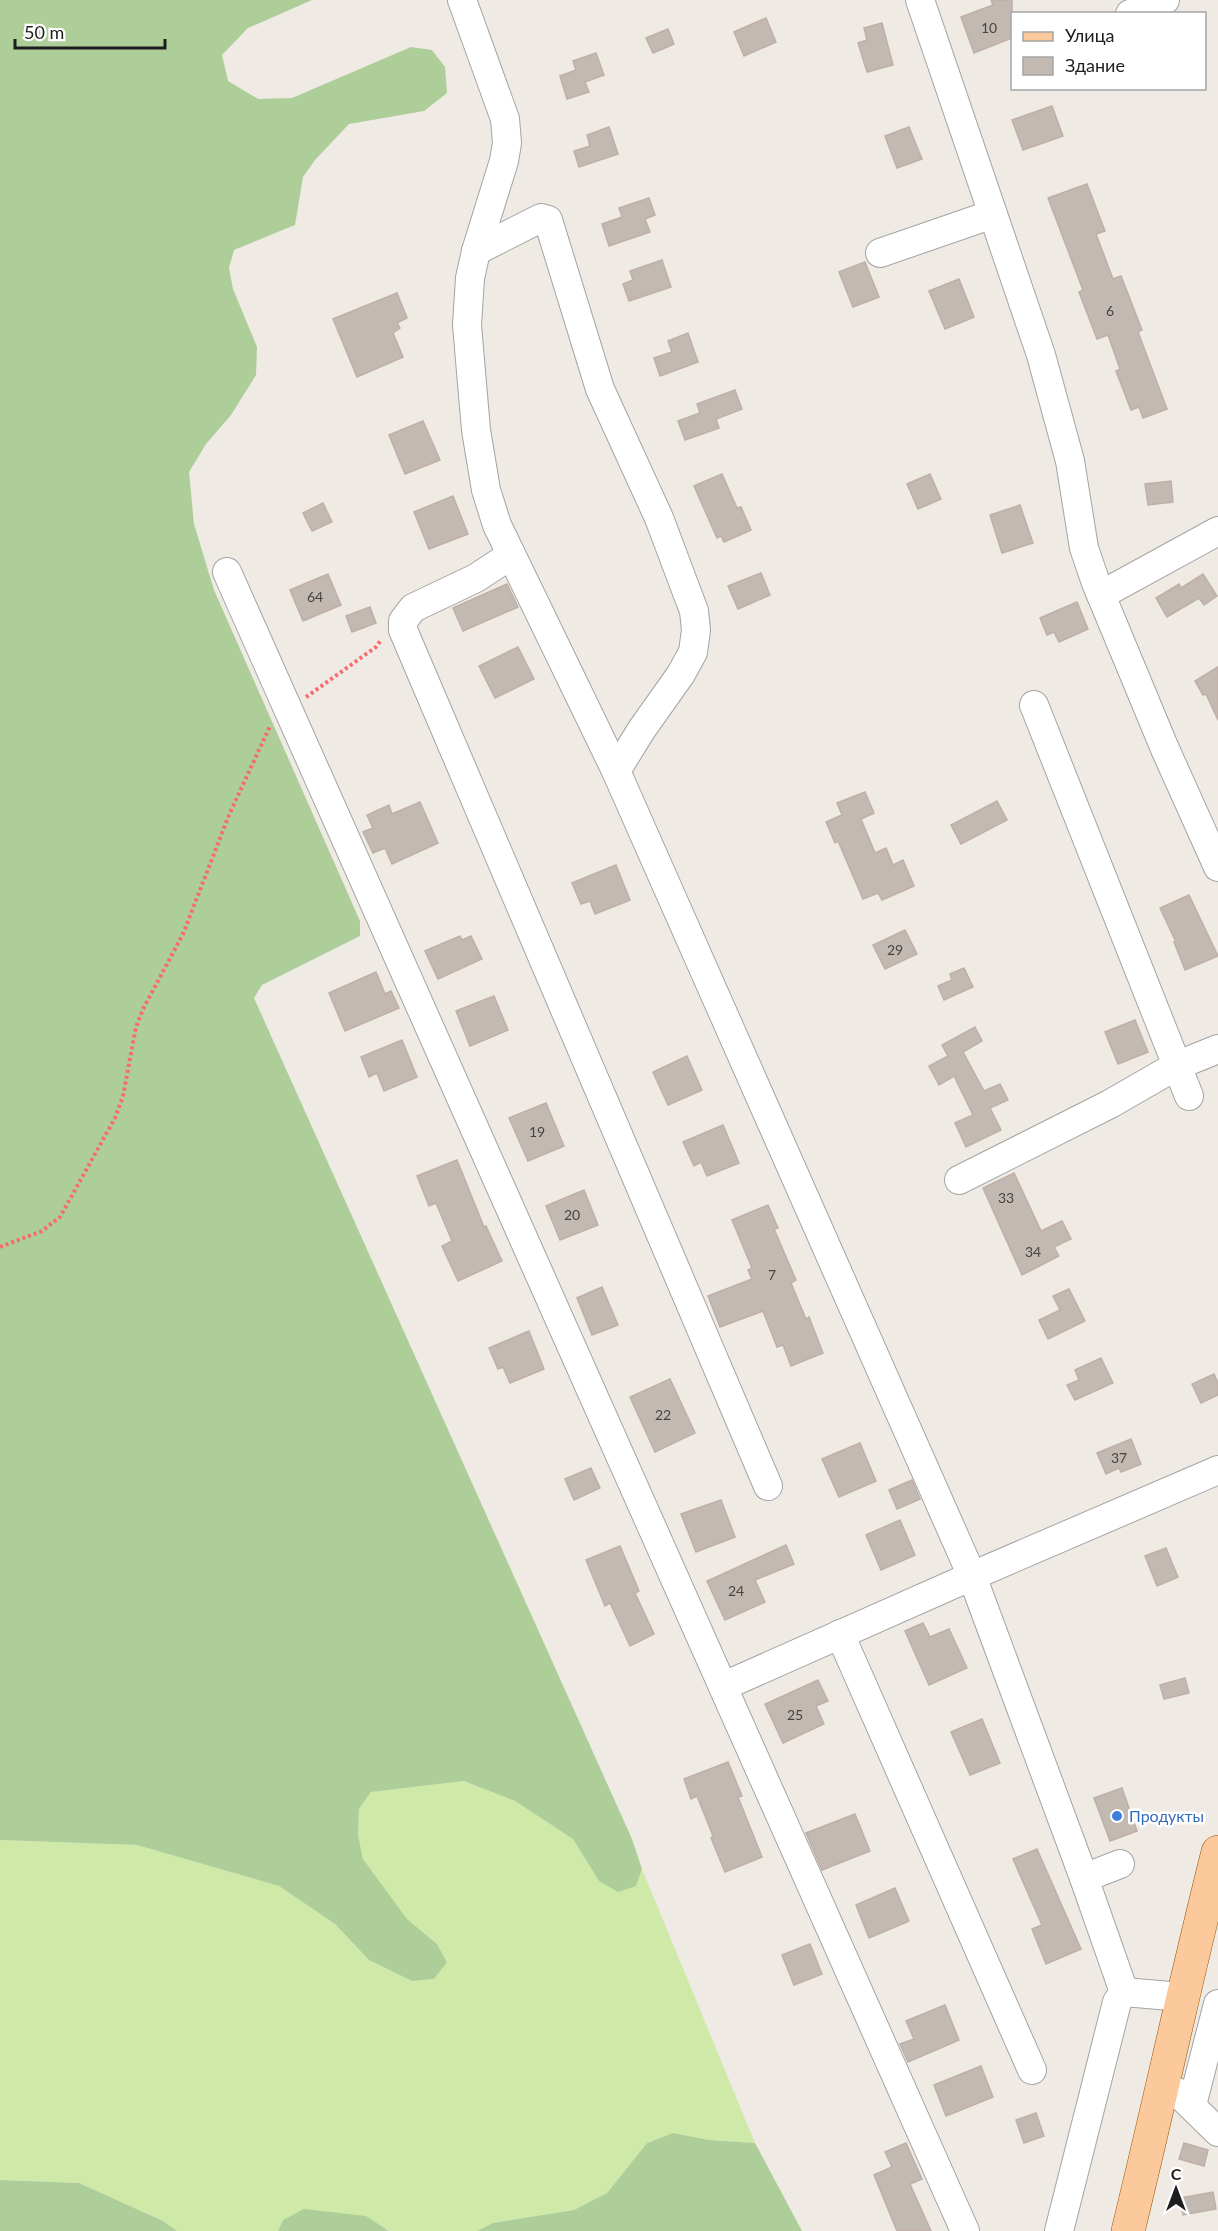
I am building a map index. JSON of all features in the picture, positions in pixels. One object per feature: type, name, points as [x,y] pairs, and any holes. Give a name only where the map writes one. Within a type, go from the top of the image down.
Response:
[{"type":"main road","points":[[1128,2231],[1218,1852]]},
{"type":"street","points":[[462,0],[505,119],[507,143],[470,278],[467,325],[476,430],[486,490],[497,525],[616,771],[972,1576],[1124,1992]]},
{"type":"street","points":[[920,0],[1041,355],[1070,461],[1084,548],[1165,749],[1218,867]]},
{"type":"street","points":[[1135,12],[1165,0]]},
{"type":"street","points":[[880,253],[993,214]]},
{"type":"street","points":[[476,251],[541,218],[548,220],[600,389],[659,518],[694,611],[696,630],[693,652],[681,674],[616,771]]},
{"type":"street","points":[[1101,595],[1218,531]]},
{"type":"street","points":[[511,555],[476,578],[413,608],[403,621],[403,630],[768,1486]]},
{"type":"street","points":[[227,572],[965,2231]]},
{"type":"street","points":[[1034,705],[1189,1096]]},
{"type":"street","points":[[959,1180],[1110,1104],[1176,1066],[1218,1049]]},
{"type":"street","points":[[724,1686],[1218,1470]]},
{"type":"street","points":[[840,1634],[1032,2070]]},
{"type":"street","points":[[1084,1878],[1120,1864]]},
{"type":"street","points":[[1124,1992],[1182,1997]]},
{"type":"street","points":[[1059,2231],[1117,2002],[1124,1992]]},
{"type":"street","points":[[1192,2104],[1218,2004]]},
{"type":"street","points":[[1164,2081],[1192,2104],[1217,2134]]},
{"type":"path","points":[[0,1247],[42,1231],[60,1217],[115,1118],[123,1096],[136,1027],[143,1009],[183,934],[229,815],[271,724],[289,708],[376,646],[399,618],[413,608]]},
{"type":"green space","points":[[0,0],[312,0],[248,28],[222,55],[228,81],[258,99],[292,98],[411,47],[432,50],[445,67],[447,93],[424,111],[349,124],[315,160],[303,177],[295,225],[234,250],[229,268],[233,289],[257,347],[256,375],[231,415],[206,444],[189,472],[194,524],[214,590],[360,921],[360,936],[262,985],[254,998],[632,1839],[642,1869],[636,1886],[618,1892],[599,1881],[573,1839],[515,1801],[464,1781],[371,1792],[359,1809],[358,1835],[363,1859],[407,1919],[437,1944],[447,1962],[434,1979],[412,1981],[369,1960],[335,1924],[279,1886],[137,1845],[0,1840]]},
{"type":"green space","points":[[464,1781],[515,1801],[573,1839],[599,1881],[636,1886],[642,1869],[755,2143],[709,2140],[673,2133],[647,2143],[607,2193],[574,2210],[493,2223],[477,2231],[389,2231],[366,2216],[283,2220],[278,2231],[177,2231],[163,2221],[79,2183],[0,2180],[0,1840],[137,1845],[279,1886],[335,1924],[369,1960],[412,1981],[434,1979],[447,1961],[437,1944],[407,1919],[363,1859],[358,1835],[359,1809],[371,1792]]},
{"type":"green space","points":[[673,2133],[709,2140],[755,2143],[802,2231],[477,2231],[493,2223],[574,2210],[607,2193],[647,2143]]},
{"type":"green space","points":[[0,2180],[79,2183],[163,2221],[177,2231],[0,2231]]},
{"type":"green space","points":[[304,2209],[366,2216],[389,2231],[278,2231],[283,2220]]},
{"type":"building","points":[[991,0],[1012,0],[1011,38],[974,53],[961,17],[993,5]]},
{"type":"building","points":[[766,18],[776,42],[744,56],[734,32]]},
{"type":"building","points":[[882,23],[893,65],[867,72],[858,43],[867,40],[864,28]]},
{"type":"building","points":[[668,29],[674,44],[653,53],[646,38]]},
{"type":"building","points":[[596,53],[604,75],[585,82],[589,92],[567,99],[560,76],[576,70],[573,61]]},
{"type":"building","points":[[1052,106],[1063,136],[1023,150],[1012,120]]},
{"type":"building","points":[[609,127],[618,154],[579,167],[574,151],[590,146],[587,135]]},
{"type":"building","points":[[909,127],[922,159],[897,168],[885,136]]},
{"type":"building","points":[[1087,184],[1105,231],[1096,234],[1113,279],[1121,276],[1142,330],[1138,332],[1167,409],[1143,418],[1139,407],[1131,410],[1116,371],[1120,369],[1108,335],[1097,339],[1079,292],[1083,290],[1048,198]]},
{"type":"building","points":[[649,198],[655,215],[645,219],[650,232],[609,246],[602,224],[622,217],[619,208]]},
{"type":"building","points":[[662,260],[671,287],[629,301],[623,284],[633,280],[630,271]]},
{"type":"building","points":[[865,262],[879,297],[853,307],[839,272]]},
{"type":"building","points":[[959,279],[974,317],[945,329],[929,291]]},
{"type":"building","points":[[397,293],[407,318],[397,323],[400,328],[393,333],[403,357],[357,377],[333,319]]},
{"type":"building","points":[[688,333],[698,362],[660,376],[654,358],[672,352],[668,341]]},
{"type":"building","points":[[735,390],[742,409],[716,419],[719,428],[685,440],[678,421],[700,413],[697,404]]},
{"type":"building","points":[[423,421],[440,460],[405,474],[389,435]]},
{"type":"building","points":[[722,474],[737,508],[741,507],[751,530],[724,542],[721,536],[717,538],[694,486]]},
{"type":"building","points":[[930,474],[941,499],[918,509],[907,484]]},
{"type":"building","points":[[1171,481],[1173,502],[1148,505],[1145,484]]},
{"type":"building","points":[[453,496],[468,534],[429,549],[414,512]]},
{"type":"building","points":[[323,503],[332,522],[312,531],[303,513]]},
{"type":"building","points":[[1020,505],[1033,543],[1002,553],[990,515]]},
{"type":"building","points":[[761,573],[770,595],[738,609],[728,586]]},
{"type":"building","points":[[328,574],[341,605],[303,621],[290,590]]},
{"type":"building","points":[[1203,574],[1217,596],[1204,605],[1199,598],[1167,617],[1156,598],[1179,584],[1181,588]]},
{"type":"building","points":[[507,584],[518,607],[463,631],[453,608]]},
{"type":"building","points":[[1077,602],[1088,629],[1059,642],[1054,632],[1047,635],[1040,618]]},
{"type":"building","points":[[370,607],[376,623],[352,632],[346,616]]},
{"type":"building","points":[[518,647],[534,679],[495,698],[479,666]]},
{"type":"building","points":[[1218,667],[1218,720],[1206,694],[1203,695],[1195,681]]},
{"type":"building","points":[[865,792],[874,813],[861,819],[875,853],[886,848],[893,865],[903,860],[914,886],[882,900],[878,893],[863,899],[838,841],[835,843],[826,822],[842,815],[837,803]]},
{"type":"building","points":[[997,801],[1007,820],[961,844],[951,825]]},
{"type":"building","points":[[420,802],[438,843],[392,864],[385,848],[373,853],[363,832],[373,828],[367,815],[389,805],[392,814]]},
{"type":"building","points":[[616,865],[630,900],[595,914],[590,901],[581,904],[572,883]]},
{"type":"building","points":[[1189,895],[1218,956],[1185,970],[1174,942],[1176,942],[1160,908]]},
{"type":"building","points":[[905,930],[917,954],[885,969],[873,945]]},
{"type":"building","points":[[460,936],[462,940],[471,936],[482,959],[438,979],[425,951]]},
{"type":"building","points":[[964,968],[973,987],[944,1000],[938,986],[952,980],[950,974]]},
{"type":"building","points":[[376,972],[385,994],[391,991],[399,1008],[345,1031],[329,993]]},
{"type":"building","points":[[494,996],[508,1030],[470,1046],[456,1011]]},
{"type":"building","points":[[1135,1020],[1148,1052],[1118,1064],[1105,1032]]},
{"type":"building","points":[[975,1027],[982,1041],[963,1052],[984,1091],[1000,1084],[1008,1100],[990,1108],[1001,1130],[966,1147],[955,1123],[973,1115],[954,1076],[939,1085],[929,1066],[948,1056],[942,1045]]},
{"type":"building","points":[[402,1040],[417,1077],[384,1091],[377,1073],[369,1077],[361,1057]]},
{"type":"building","points":[[687,1056],[702,1090],[668,1105],[653,1072]]},
{"type":"building","points":[[546,1103],[564,1146],[528,1161],[509,1118]]},
{"type":"building","points":[[723,1125],[739,1163],[707,1176],[701,1162],[694,1166],[683,1142]]},
{"type":"building","points":[[457,1160],[484,1227],[486,1226],[502,1261],[458,1281],[442,1246],[452,1241],[436,1203],[429,1206],[417,1176]]},
{"type":"building","points":[[1014,1173],[1041,1231],[1062,1221],[1071,1239],[1054,1247],[1059,1256],[1022,1275],[983,1188]]},
{"type":"building","points":[[584,1190],[598,1225],[560,1240],[546,1206]]},
{"type":"building","points":[[768,1205],[778,1228],[774,1229],[796,1280],[791,1283],[806,1319],[809,1317],[823,1353],[791,1366],[783,1345],[777,1347],[763,1311],[720,1327],[708,1296],[752,1279],[748,1270],[752,1268],[732,1220]]},
{"type":"building","points":[[602,1287],[618,1325],[592,1335],[577,1298]]},
{"type":"building","points":[[1069,1289],[1085,1321],[1048,1339],[1039,1320],[1060,1310],[1053,1296]]},
{"type":"building","points":[[529,1331],[544,1369],[510,1383],[503,1367],[498,1369],[489,1348]]},
{"type":"building","points":[[1101,1358],[1113,1383],[1075,1400],[1067,1385],[1079,1380],[1075,1370]]},
{"type":"building","points":[[1214,1374],[1218,1383],[1218,1395],[1201,1403],[1192,1384]]},
{"type":"building","points":[[670,1379],[695,1433],[655,1452],[630,1397]]},
{"type":"building","points":[[1131,1439],[1141,1464],[1121,1472],[1119,1468],[1106,1474],[1097,1453]]},
{"type":"building","points":[[860,1443],[876,1481],[839,1497],[822,1459]]},
{"type":"building","points":[[591,1468],[600,1488],[574,1500],[565,1479]]},
{"type":"building","points":[[912,1480],[920,1499],[897,1509],[889,1490]]},
{"type":"building","points":[[721,1500],[735,1537],[696,1552],[681,1514]]},
{"type":"building","points":[[900,1520],[915,1555],[881,1570],[866,1535]]},
{"type":"building","points":[[786,1545],[794,1564],[755,1580],[765,1602],[725,1620],[707,1581]]},
{"type":"building","points":[[620,1546],[639,1591],[635,1593],[654,1634],[630,1646],[610,1603],[605,1606],[586,1560]]},
{"type":"building","points":[[1166,1548],[1178,1577],[1157,1586],[1145,1556]]},
{"type":"building","points":[[923,1623],[930,1637],[949,1629],[967,1668],[929,1685],[905,1631]]},
{"type":"building","points":[[1185,1678],[1189,1693],[1164,1699],[1160,1685]]},
{"type":"building","points":[[818,1680],[828,1701],[816,1706],[824,1724],[783,1743],[765,1704]]},
{"type":"building","points":[[982,1719],[1000,1763],[970,1775],[951,1732]]},
{"type":"building","points":[[728,1762],[742,1796],[738,1797],[762,1857],[725,1872],[697,1796],[691,1799],[684,1779]]},
{"type":"building","points":[[1122,1788],[1137,1831],[1110,1841],[1094,1798]]},
{"type":"building","points":[[855,1814],[870,1851],[822,1870],[806,1833]]},
{"type":"building","points":[[1037,1849],[1081,1949],[1046,1964],[1032,1929],[1042,1925],[1013,1859]]},
{"type":"building","points":[[895,1888],[909,1921],[869,1938],[856,1905]]},
{"type":"building","points":[[810,1944],[822,1974],[794,1985],[782,1955]]},
{"type":"building","points":[[945,2005],[959,2040],[908,2062],[900,2044],[914,2039],[906,2021]]},
{"type":"building","points":[[981,2066],[993,2097],[946,2116],[934,2085]]},
{"type":"building","points":[[1036,2113],[1044,2136],[1024,2143],[1016,2120]]},
{"type":"building","points":[[906,2143],[922,2179],[910,2184],[931,2231],[897,2231],[874,2175],[892,2167],[885,2152]]},
{"type":"building","points":[[1184,2143],[1208,2150],[1204,2166],[1179,2159]]},
{"type":"building","points":[[1213,2192],[1216,2209],[1183,2215],[1180,2198]]},
{"type":"place","name":"Продукты","points":[[1117,1816]]}]
